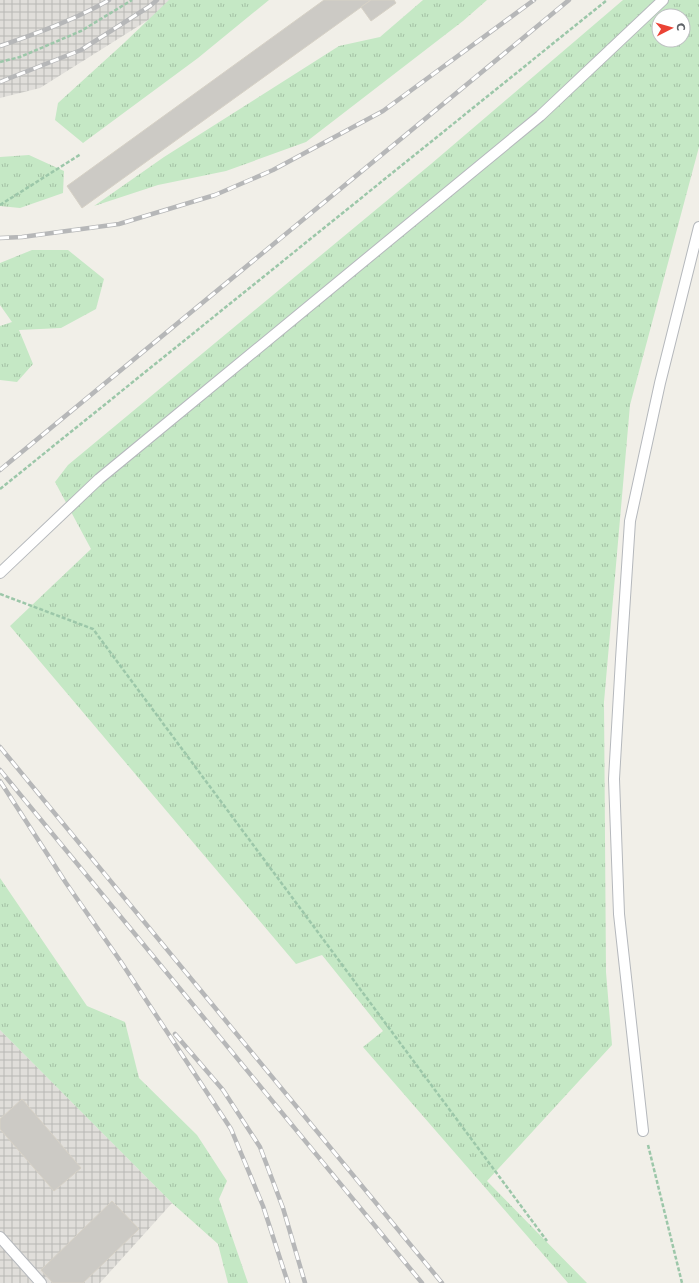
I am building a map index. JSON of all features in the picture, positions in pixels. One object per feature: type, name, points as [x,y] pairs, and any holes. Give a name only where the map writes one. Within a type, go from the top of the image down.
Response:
[{"type":"lane","points":[[0,573],[99,478],[540,116],[662,0]]},
{"type":"lane","points":[[643,1131],[619,914],[614,779],[620,667],[630,521],[660,383],[699,227]]},
{"type":"lane","points":[[0,1237],[41,1283]]},
{"type":"path","points":[[0,62],[20,57],[81,31],[132,0]]},
{"type":"path","points":[[0,489],[607,0]]},
{"type":"path","points":[[0,205],[81,154]]},
{"type":"path","points":[[0,594],[93,629],[547,1241]]},
{"type":"path","points":[[643,1131],[682,1283]]},
{"type":"shaded area","points":[[0,0],[180,0],[40,88],[0,98]]},
{"type":"shaded area","points":[[0,1030],[172,1203],[100,1283],[0,1283]]},
{"type":"green space","points":[[169,0],[269,0],[198,58],[83,143],[55,120],[58,103]]},
{"type":"green space","points":[[423,0],[487,0],[463,21],[306,142],[226,171],[158,185],[94,206],[164,157],[339,46],[380,37]]},
{"type":"green space","points":[[623,0],[699,0],[699,147],[630,405],[604,702],[606,972],[612,1045],[487,1181],[587,1283],[568,1283],[363,1047],[383,1031],[322,955],[296,964],[10,626],[91,549],[55,482],[68,465],[431,164]]},
{"type":"green space","points":[[29,155],[64,171],[63,193],[20,208],[0,206],[0,157]]},
{"type":"green space","points":[[32,250],[68,250],[104,279],[96,309],[61,328],[19,330],[33,364],[17,382],[0,380],[0,326],[12,322],[0,305],[0,263]]},
{"type":"green space","points":[[0,878],[87,1006],[125,1022],[139,1078],[197,1135],[227,1181],[219,1199],[248,1283],[228,1283],[218,1244],[172,1203],[0,1030]]},
{"type":"building","points":[[324,0],[371,0],[82,208],[67,186]]},
{"type":"building","points":[[371,0],[394,0],[396,3],[371,21],[361,7]]},
{"type":"building","points":[[22,1099],[81,1168],[54,1191],[0,1129],[0,1119]]},
{"type":"building","points":[[112,1201],[139,1229],[83,1283],[53,1283],[41,1270]]},
{"type":"railway","points":[[0,46],[56,26],[109,0]]},
{"type":"railway","points":[[0,82],[81,50],[157,0]]},
{"type":"railway","points":[[0,238],[22,237],[119,224],[215,195],[273,170],[383,111],[534,0]]},
{"type":"railway","points":[[0,470],[569,0]]},
{"type":"railway","points":[[0,747],[442,1283]]},
{"type":"railway","points":[[0,770],[422,1283]]},
{"type":"railway","points":[[0,781],[66,883],[121,962],[231,1129],[263,1206],[288,1283]]},
{"type":"railway","points":[[175,1034],[223,1090],[260,1147],[283,1208],[305,1283]]}]
